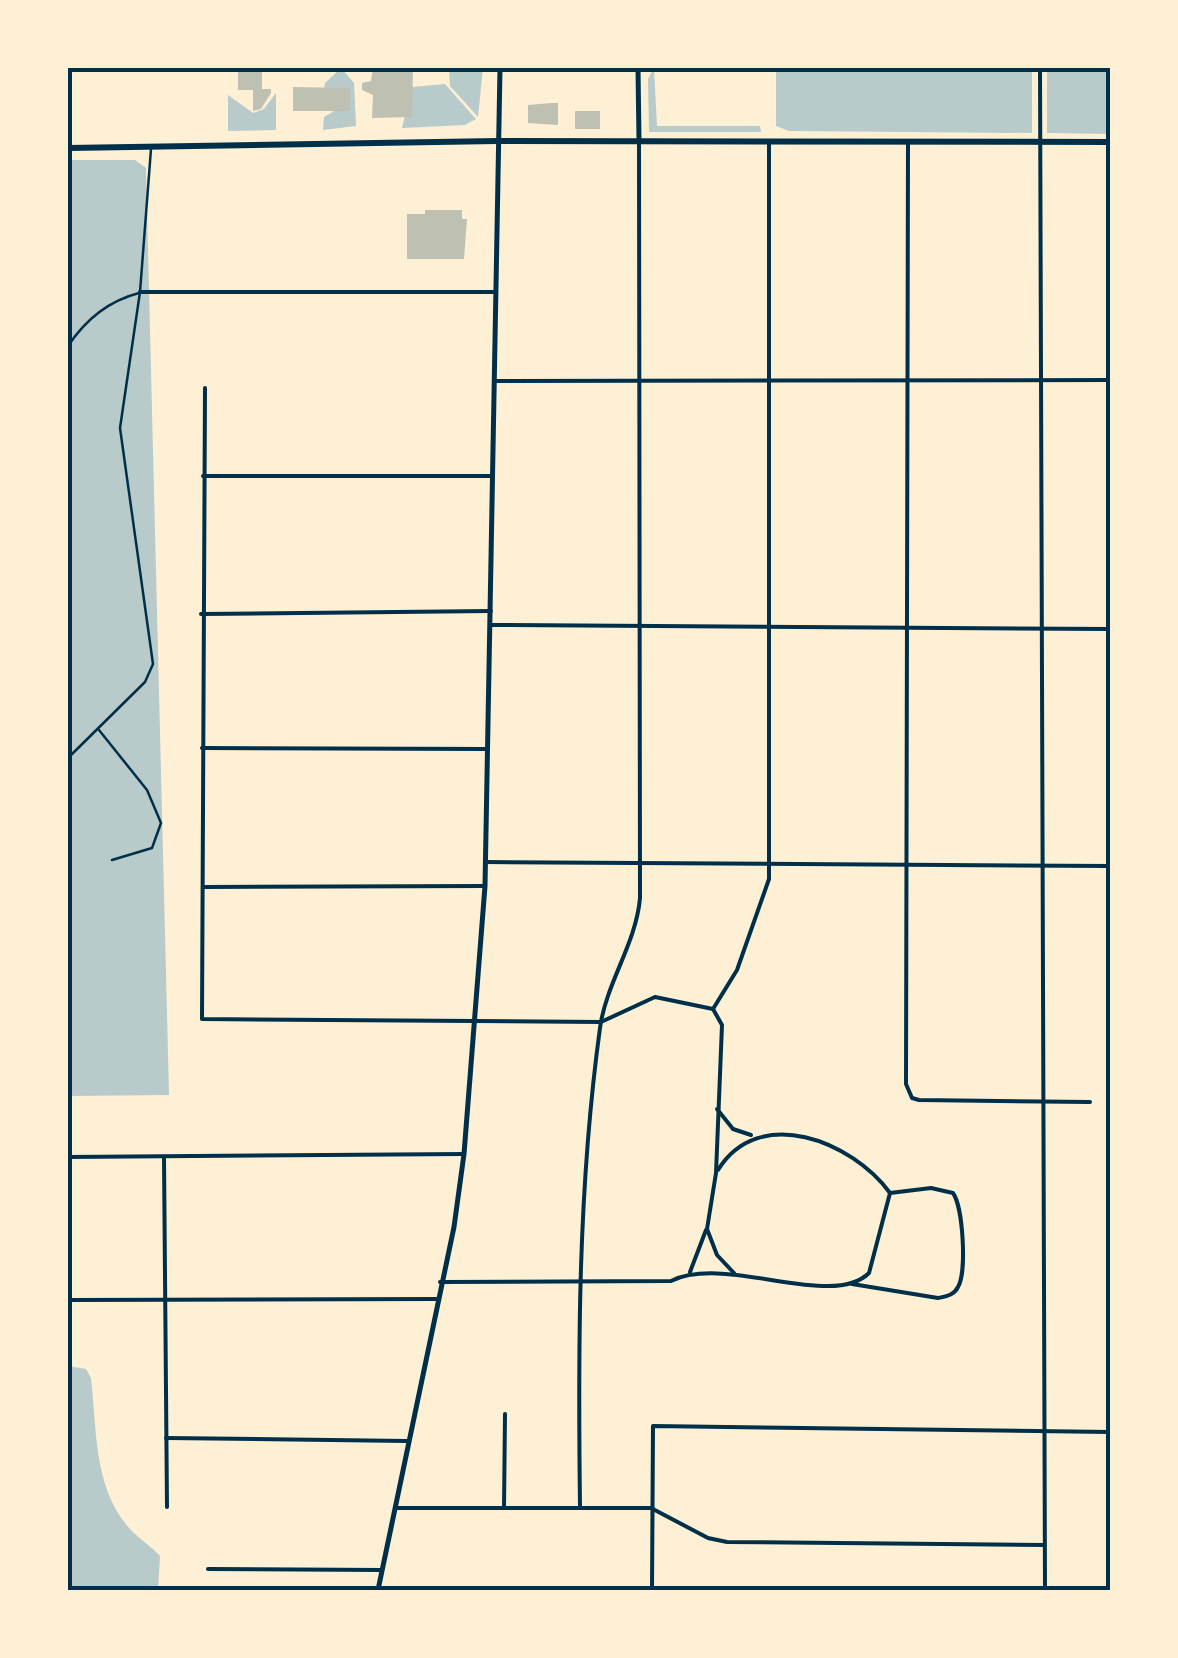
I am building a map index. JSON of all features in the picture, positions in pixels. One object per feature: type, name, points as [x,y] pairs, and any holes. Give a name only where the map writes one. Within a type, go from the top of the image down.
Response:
[{"type":"main road","points":[[68,148],[497,141],[1110,142]]},
{"type":"street","points":[[378,1590],[460,1193],[464,1154],[485,886],[500,68]]},
{"type":"street","points":[[580,1507],[578,1284],[600,1022],[639,913],[638,68]]},
{"type":"street","points":[[1040,68],[1044,1590]]},
{"type":"street","points":[[1110,68],[1110,142]]},
{"type":"street","points":[[713,1008],[737,970],[761,910],[769,865],[769,142]]},
{"type":"street","points":[[908,142],[906,1084],[912,1098],[919,1100],[1090,1102]]},
{"type":"street","points":[[140,292],[496,292]]},
{"type":"street","points":[[494,381],[1110,380]]},
{"type":"street","points":[[204,388],[202,1018],[600,1022],[655,998],[713,1008]]},
{"type":"street","points":[[201,476],[494,476]]},
{"type":"street","points":[[202,614],[491,612]]},
{"type":"street","points":[[490,625],[1110,629]]},
{"type":"street","points":[[201,748],[487,748]]},
{"type":"street","points":[[485,862],[1110,866]]},
{"type":"street","points":[[203,887],[485,886]]},
{"type":"street","points":[[690,1272],[707,1229],[716,1174],[722,1025],[713,1008]]},
{"type":"street","points":[[717,1109],[732,1129],[753,1136],[793,1137],[849,1151],[868,1164],[890,1193]]},
{"type":"street","points":[[716,1174],[736,1146],[753,1136]]},
{"type":"street","points":[[68,1157],[464,1154]]},
{"type":"street","points":[[164,1158],[167,1507]]},
{"type":"street","points":[[440,1282],[671,1282],[690,1272],[734,1272],[784,1283],[852,1284],[938,1298],[952,1294],[961,1282],[962,1211],[953,1193],[944,1188],[890,1193]]},
{"type":"street","points":[[852,1284],[873,1266],[890,1193]]},
{"type":"street","points":[[707,1229],[718,1255],[734,1272]]},
{"type":"street","points":[[68,1300],[436,1299]]},
{"type":"street","points":[[504,1508],[505,1414]]},
{"type":"street","points":[[652,1590],[653,1426],[1110,1432]]},
{"type":"street","points":[[164,1438],[407,1440]]},
{"type":"street","points":[[394,1508],[651,1508],[708,1538],[727,1542],[1044,1545]]},
{"type":"street","points":[[208,1569],[382,1570]]},
{"type":"lane","points":[[68,758],[145,682],[153,664],[120,428],[140,292],[151,148]]},
{"type":"lane","points":[[68,346],[78,330],[115,299],[140,292]]},
{"type":"lane","points":[[98,729],[147,790],[161,823],[152,848],[112,860]]},
{"type":"shaded area","points":[[341,68],[354,83],[356,126],[323,130],[324,117],[338,109],[350,110],[349,88],[324,90],[325,83]]},
{"type":"shaded area","points":[[449,68],[483,68],[478,117],[450,86]]},
{"type":"shaded area","points":[[654,68],[657,126],[760,126],[761,132],[649,132],[648,79]]},
{"type":"shaded area","points":[[776,68],[1032,68],[1032,133],[789,131],[776,126]]},
{"type":"shaded area","points":[[1047,68],[1110,68],[1110,134],[1047,133]]},
{"type":"shaded area","points":[[445,84],[476,119],[465,125],[402,128],[412,87]]},
{"type":"shaded area","points":[[276,93],[276,130],[228,131],[228,95],[253,113],[264,109]]},
{"type":"shaded area","points":[[68,160],[135,160],[146,168],[169,1095],[68,1096]]},
{"type":"shaded area","points":[[68,1366],[86,1369],[91,1378],[103,1477],[118,1513],[160,1556],[158,1590],[68,1590]]},
{"type":"building","points":[[238,68],[262,68],[262,89],[271,89],[271,93],[261,109],[253,111],[253,90],[238,90]]},
{"type":"building","points":[[373,68],[413,68],[412,117],[372,118],[373,95],[362,90],[362,83],[371,81]]},
{"type":"building","points":[[293,87],[350,88],[350,111],[293,111]]},
{"type":"building","points":[[558,103],[558,125],[528,123],[528,105]]},
{"type":"building","points":[[575,111],[600,111],[600,129],[575,129]]},
{"type":"building","points":[[425,210],[462,210],[462,219],[467,219],[464,259],[407,259],[407,214],[425,214]]}]
